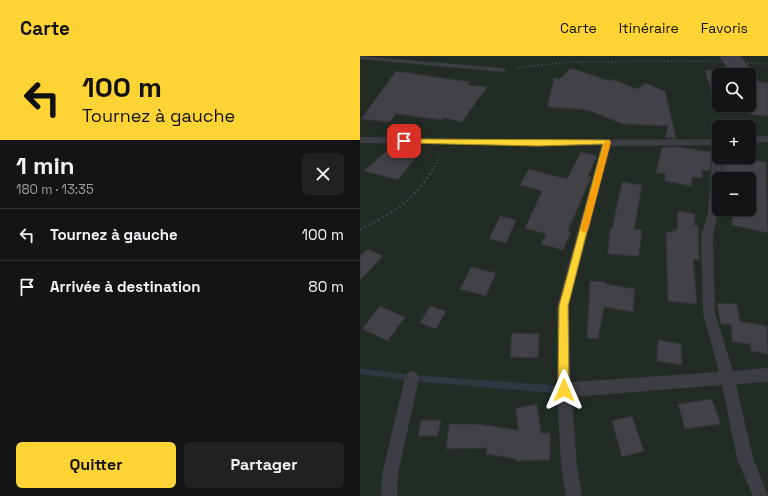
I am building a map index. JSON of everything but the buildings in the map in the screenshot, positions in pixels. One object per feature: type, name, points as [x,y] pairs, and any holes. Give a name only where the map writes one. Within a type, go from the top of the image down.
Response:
[{"type":"street","points":[[360,57],[503,70]]},
{"type":"street","points":[[756,140],[768,139]]},
{"type":"street","points":[[360,140],[449,142],[712,142]]},
{"type":"street","points":[[574,496],[569,466],[564,390],[563,306],[607,142]]},
{"type":"street","points":[[716,164],[713,214],[707,236],[709,313],[728,378],[745,459],[761,496]]},
{"type":"street","points":[[564,390],[768,375]]},
{"type":"street","points":[[389,496],[390,474],[412,378]]},
{"type":"path","points":[[503,70],[569,62],[609,63],[700,61],[768,64]]},
{"type":"path","points":[[360,230],[384,218],[408,202],[433,169],[449,142]]},
{"type":"shaded area","points":[[360,56],[768,56],[768,496],[360,496]]},
{"type":"waterway","points":[[360,371],[412,378],[564,390]]},
{"type":"slow traffic","points":[[584,230],[607,142]]},
{"type":"route","points":[[404,141],[538,143],[607,142],[582,240],[563,306],[564,390]]}]
